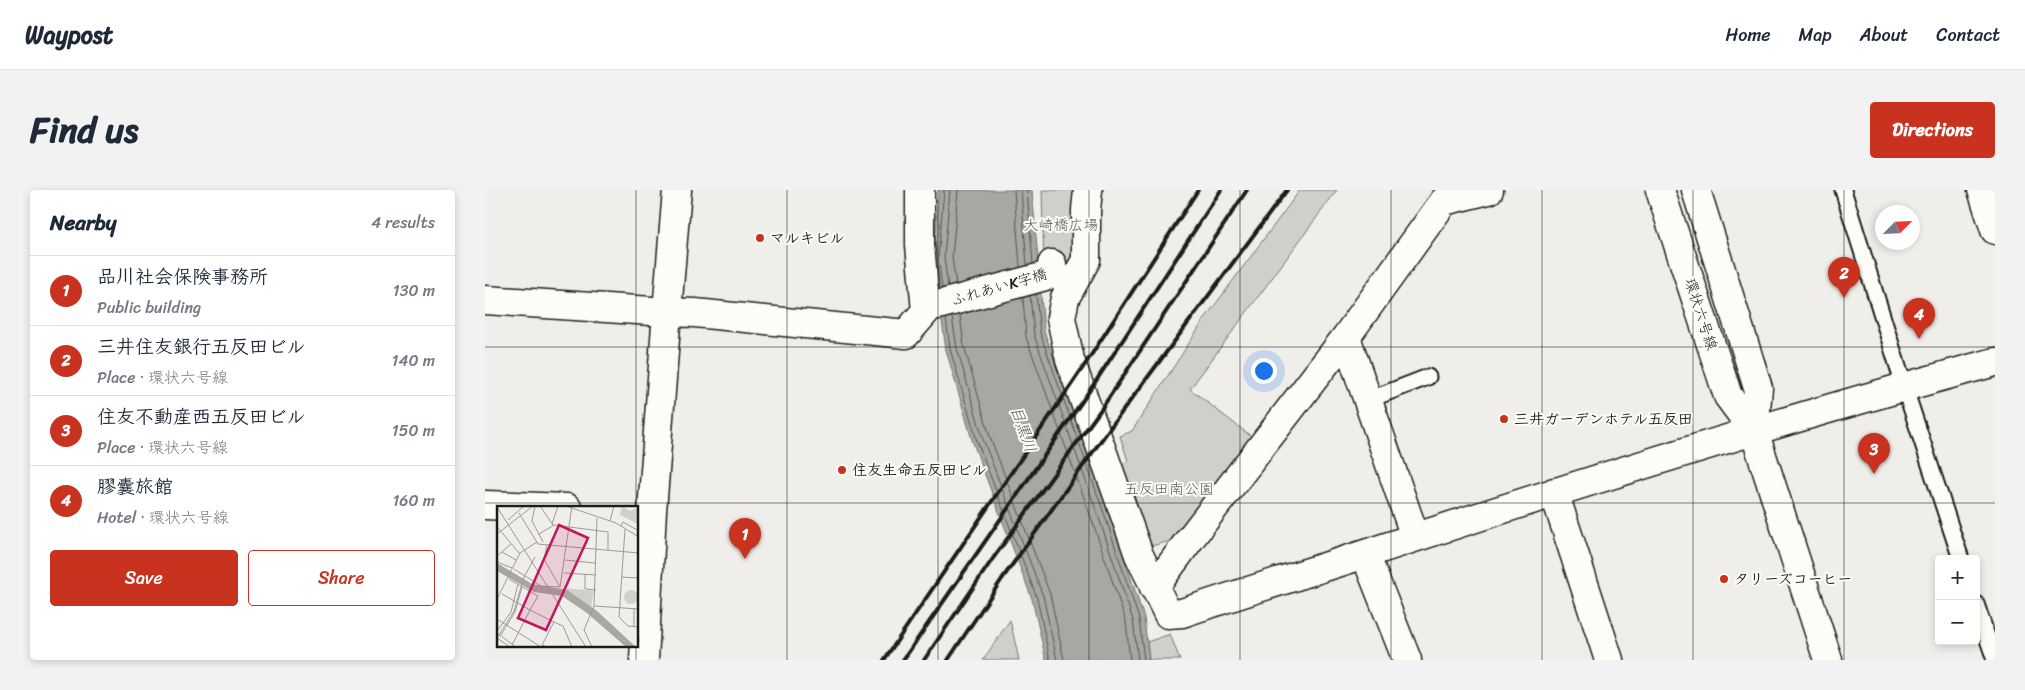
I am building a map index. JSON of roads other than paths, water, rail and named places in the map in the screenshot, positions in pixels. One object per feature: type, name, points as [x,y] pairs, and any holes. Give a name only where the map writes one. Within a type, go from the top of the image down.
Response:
[{"type":"street","points":[[644,660],[645,510],[667,312],[677,190]]},
{"type":"street","points":[[485,300],[695,313],[906,334],[926,310],[921,245],[920,190]]},
{"type":"street","points":[[1088,190],[1086,260],[1065,298],[1061,318],[1070,360],[1139,555],[1168,614],[1182,613],[1554,492],[1754,431],[1904,386],[1995,362]]},
{"type":"street","points":[[1154,588],[1189,539],[1346,337],[1444,201],[1489,190]]},
{"type":"street","name":"環状六号線","points":[[1661,190],[1728,396],[1754,431],[1828,660]]},
{"type":"street","name":"環状六号線","points":[[1696,190],[1758,388],[1754,431]]},
{"type":"street","points":[[1983,190],[1994,221]]},
{"type":"street","name":"ふれあいK字橋","points":[[938,305],[1053,274],[1052,264]]},
{"type":"street","points":[[1346,337],[1415,537]]},
{"type":"street","points":[[1554,492],[1609,660]]},
{"type":"street","points":[[485,505],[512,506]]},
{"type":"street","points":[[1365,554],[1407,660]]},
{"type":"lane","points":[[1843,190],[1904,386],[1960,555]]},
{"type":"lane","points":[[1368,400],[1428,377]]},
{"type":"lane","points":[[1980,616],[1995,660]]},
{"type":"water","name":"目黒川","points":[[939,190],[1032,190],[1044,331],[1110,514],[1144,618],[1149,660],[1046,660],[1032,599],[973,443],[946,350],[933,258]]},
{"type":"railway","points":[[884,660],[1086,363],[1198,190]]},
{"type":"railway","points":[[903,660],[1094,384],[1221,190]]},
{"type":"railway","points":[[924,660],[994,557],[1104,405],[1247,190]]},
{"type":"railway","points":[[948,660],[1002,579],[1110,428],[1287,190]]},
{"type":"place","name":"マルキビル","points":[[760,238]]},
{"type":"place","name":"三井住友銀行五反田ビル","points":[[1844,298]]},
{"type":"place","name":"膠囊旅館","points":[[1919,339]]},
{"type":"place","name":"三井ガーデンホテル五反田","points":[[1504,419]]},
{"type":"place","name":"住友生命五反田ビル","points":[[842,470]]},
{"type":"place","name":"住友不動産西五反田ビル","points":[[1874,474]]},
{"type":"place","name":"品川社会保険事務所","points":[[745,559]]},
{"type":"place","name":"タリーズコーヒー","points":[[1724,579]]},
{"type":"park label","name":"大崎橋広場","points":[[1061,225]]},
{"type":"park label","name":"五反田南公園","points":[[1169,489]]}]
